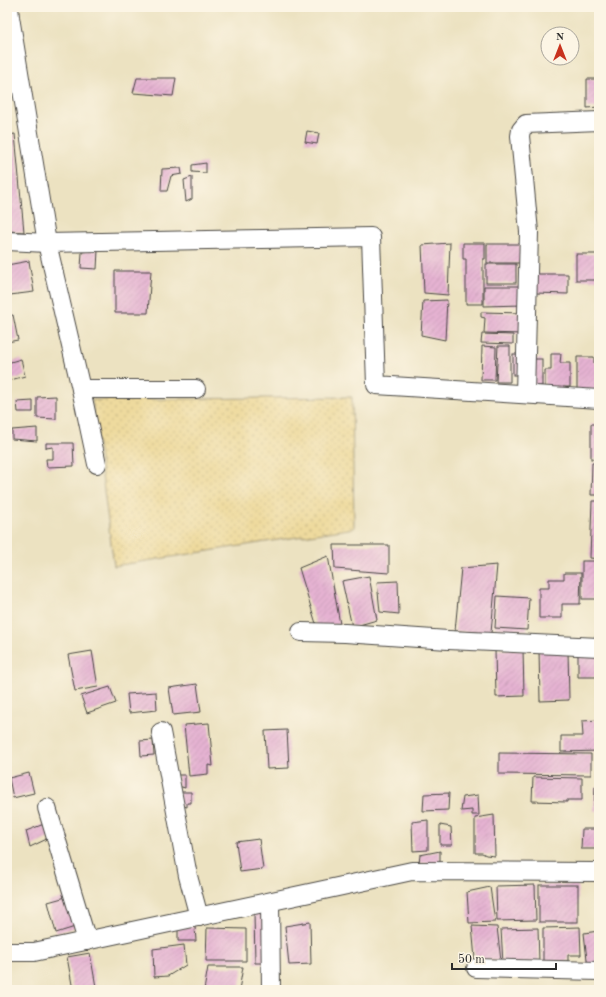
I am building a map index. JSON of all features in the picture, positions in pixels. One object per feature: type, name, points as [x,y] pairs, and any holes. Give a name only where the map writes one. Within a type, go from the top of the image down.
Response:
[{"type":"street","points":[[9,7],[47,243],[97,464]]},
{"type":"street","points":[[525,394],[529,232],[520,136],[521,130],[526,124],[599,121]]},
{"type":"street","points":[[7,241],[47,243],[371,237],[376,385],[599,399]]},
{"type":"street","points":[[81,389],[196,388]]},
{"type":"street","points":[[301,632],[345,633],[448,640],[599,647]]},
{"type":"street","points":[[161,732],[188,876],[199,917]]},
{"type":"street","points":[[47,808],[87,940]]},
{"type":"street","points":[[7,952],[34,952],[412,871],[599,872]]},
{"type":"street","points":[[270,902],[271,990]]},
{"type":"street","points":[[476,968],[599,971]]},
{"type":"sand","points":[[352,397],[354,528],[114,566],[92,400]]},
{"type":"building","points":[[137,78],[176,78],[173,96],[133,93]]},
{"type":"building","points":[[587,79],[599,79],[599,107],[587,108]]},
{"type":"building","points":[[307,131],[319,133],[317,144],[305,142]]},
{"type":"building","points":[[15,134],[24,232],[7,231],[7,135]]},
{"type":"building","points":[[206,163],[206,173],[192,172],[192,165]]},
{"type":"building","points":[[181,168],[182,174],[171,176],[167,191],[161,191],[162,169]]},
{"type":"building","points":[[192,177],[192,199],[186,202],[184,180]]},
{"type":"building","points":[[450,243],[448,295],[424,293],[422,245]]},
{"type":"building","points":[[463,243],[485,243],[485,259],[483,259],[483,304],[466,304],[466,259],[463,259]]},
{"type":"building","points":[[487,244],[520,244],[520,263],[487,263]]},
{"type":"building","points":[[98,250],[97,269],[81,268],[82,252]]},
{"type":"building","points":[[576,254],[599,254],[599,280],[576,280]]},
{"type":"building","points":[[29,261],[34,292],[10,295],[7,265]]},
{"type":"building","points":[[486,264],[516,264],[516,283],[486,283]]},
{"type":"building","points":[[115,271],[151,271],[148,313],[115,313]]},
{"type":"building","points":[[536,274],[568,274],[568,294],[536,293]]},
{"type":"building","points":[[484,286],[523,286],[523,305],[484,306]]},
{"type":"building","points":[[447,300],[445,340],[421,335],[423,301]]},
{"type":"building","points":[[481,312],[523,313],[523,334],[484,333],[485,318],[481,317]]},
{"type":"building","points":[[13,315],[18,340],[7,342],[7,316]]},
{"type":"building","points":[[482,334],[513,335],[513,344],[481,343]]},
{"type":"building","points":[[482,346],[496,347],[495,380],[481,380]]},
{"type":"building","points":[[498,346],[510,346],[510,382],[496,382]]},
{"type":"building","points":[[513,354],[522,354],[522,375],[513,375]]},
{"type":"building","points":[[551,354],[561,354],[560,363],[570,363],[570,387],[563,387],[562,391],[545,391],[545,370],[551,370]]},
{"type":"building","points":[[577,357],[594,357],[594,363],[599,363],[599,391],[577,391]]},
{"type":"building","points":[[21,359],[25,376],[7,381],[7,363]]},
{"type":"building","points":[[533,359],[542,359],[542,386],[533,386]]},
{"type":"building","points":[[56,396],[56,419],[37,418],[37,397]]},
{"type":"building","points":[[33,401],[33,412],[18,412],[17,402]]},
{"type":"building","points":[[591,424],[599,424],[599,459],[591,459]]},
{"type":"building","points":[[37,428],[37,441],[12,439],[12,430]]},
{"type":"building","points":[[46,443],[73,443],[74,466],[47,467],[46,459],[53,459],[53,447],[46,448]]},
{"type":"building","points":[[592,463],[599,463],[599,495],[591,495]]},
{"type":"building","points":[[592,501],[599,501],[599,559],[590,558]]},
{"type":"building","points":[[334,545],[389,545],[389,573],[335,569]]},
{"type":"building","points":[[328,556],[340,624],[317,627],[299,568]]},
{"type":"building","points":[[582,561],[599,561],[599,599],[582,599]]},
{"type":"building","points":[[497,565],[491,633],[455,631],[461,568]]},
{"type":"building","points":[[564,573],[581,573],[580,604],[562,604],[562,618],[539,618],[539,588],[549,588],[549,579],[564,579]]},
{"type":"building","points":[[369,576],[377,620],[352,627],[342,581]]},
{"type":"building","points":[[398,581],[399,614],[380,612],[377,582]]},
{"type":"building","points":[[497,596],[529,598],[527,630],[495,628]]},
{"type":"building","points":[[523,649],[524,696],[496,697],[495,650]]},
{"type":"building","points":[[539,650],[568,650],[569,700],[540,701]]},
{"type":"building","points":[[92,651],[98,687],[75,691],[68,655]]},
{"type":"building","points":[[578,652],[599,653],[599,677],[578,677]]},
{"type":"building","points":[[197,684],[201,712],[173,715],[169,688]]},
{"type":"building","points":[[110,687],[116,703],[87,713],[81,696]]},
{"type":"building","points":[[156,692],[157,710],[129,713],[127,694]]},
{"type":"building","points":[[599,720],[599,751],[561,752],[561,736],[583,736],[582,721]]},
{"type":"building","points":[[209,723],[213,766],[208,765],[208,774],[189,776],[184,725]]},
{"type":"building","points":[[287,730],[289,768],[267,769],[265,731]]},
{"type":"building","points":[[153,740],[154,755],[141,756],[140,741]]},
{"type":"building","points":[[499,753],[591,754],[591,775],[499,774]]},
{"type":"building","points":[[29,773],[34,793],[13,798],[9,778]]},
{"type":"building","points":[[178,775],[185,775],[185,788],[178,786]]},
{"type":"building","points":[[533,777],[582,778],[582,800],[567,800],[567,802],[532,801]]},
{"type":"building","points":[[595,787],[599,787],[599,811],[594,811]]},
{"type":"building","points":[[179,792],[191,792],[191,803],[187,803],[187,807],[179,805]]},
{"type":"building","points":[[449,793],[448,810],[423,811],[424,794]]},
{"type":"building","points":[[478,795],[479,815],[472,815],[472,810],[461,811],[463,797]]},
{"type":"building","points":[[494,815],[495,856],[475,853],[475,818]]},
{"type":"building","points":[[428,820],[428,850],[413,851],[412,822]]},
{"type":"building","points":[[44,824],[51,837],[30,847],[26,831]]},
{"type":"building","points":[[440,825],[451,827],[452,845],[440,845]]},
{"type":"building","points":[[582,829],[597,829],[596,849],[581,849]]},
{"type":"building","points":[[259,839],[263,869],[240,872],[236,842]]},
{"type":"building","points":[[440,851],[440,863],[419,863],[420,855]]},
{"type":"building","points":[[535,885],[536,920],[497,921],[496,886]]},
{"type":"building","points":[[539,885],[578,885],[578,922],[539,922]]},
{"type":"building","points":[[490,887],[495,922],[469,923],[467,892]]},
{"type":"building","points":[[66,897],[75,927],[56,933],[48,902]]},
{"type":"building","points":[[254,913],[267,913],[268,963],[255,963]]},
{"type":"building","points":[[310,922],[311,964],[289,965],[285,926]]},
{"type":"building","points":[[472,926],[497,927],[501,961],[475,959]]},
{"type":"building","points":[[195,927],[196,941],[178,941],[178,928]]},
{"type":"building","points":[[580,927],[581,955],[568,955],[568,961],[543,961],[543,928]]},
{"type":"building","points":[[207,928],[246,929],[246,961],[206,961]]},
{"type":"building","points":[[538,928],[539,962],[503,964],[501,929]]},
{"type":"building","points":[[599,931],[599,968],[588,969],[584,933]]},
{"type":"building","points":[[184,945],[186,965],[168,976],[154,977],[153,949]]},
{"type":"building","points":[[90,953],[96,987],[73,990],[67,957]]},
{"type":"building","points":[[208,967],[243,967],[239,990],[204,990]]}]
